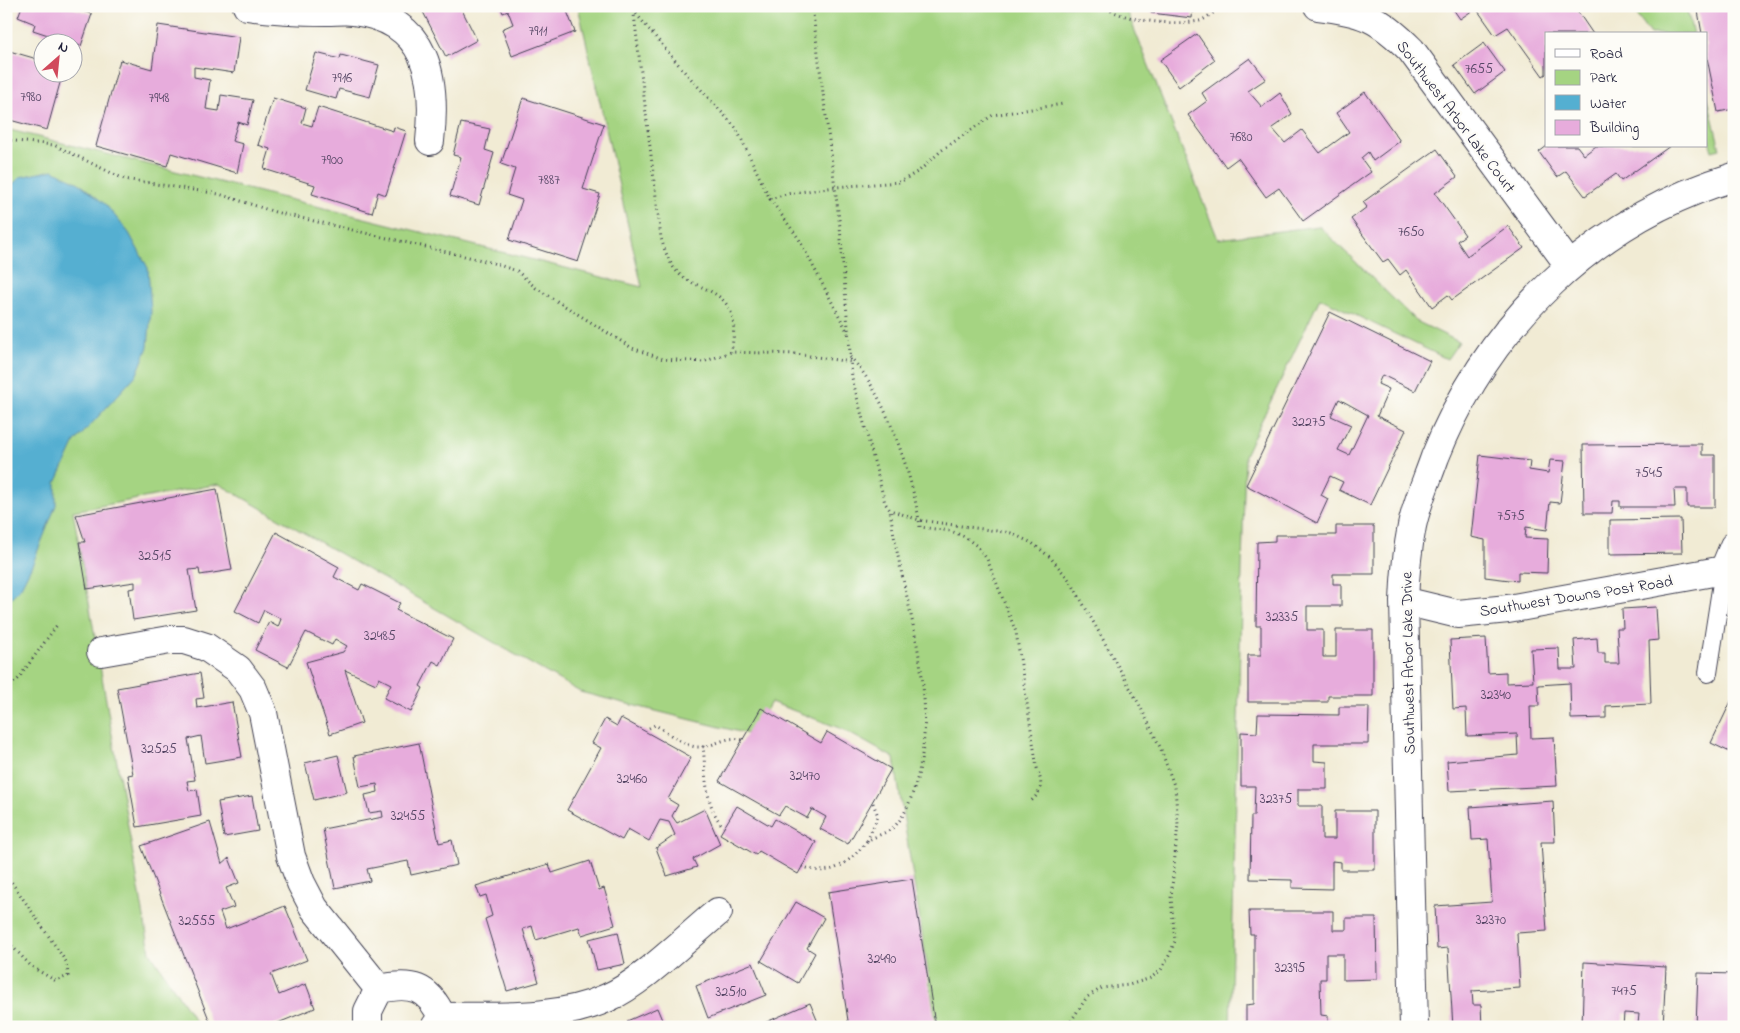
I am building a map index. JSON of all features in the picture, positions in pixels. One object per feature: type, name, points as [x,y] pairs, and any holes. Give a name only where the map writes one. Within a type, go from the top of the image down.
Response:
[{"type":"street","points":[[247,6],[353,11],[378,16],[402,28],[420,48],[430,76],[433,108],[430,141]]},
{"type":"street","name":"Southwest Arbor Lake Court","points":[[1318,6],[1352,10],[1375,20],[1394,33],[1411,50],[1569,265]]},
{"type":"street","name":"Southwest Arbor Lake Drive","points":[[1414,1027],[1404,601],[1406,561],[1412,524],[1422,491],[1447,427],[1481,367],[1501,339],[1569,265],[1654,208],[1708,184],[1734,176]]},
{"type":"street","name":"Southwest Downs Post Road","points":[[1404,601],[1458,614],[1508,610],[1729,558]]},
{"type":"street","points":[[101,652],[170,640],[184,640],[206,647],[238,669],[253,689],[263,713],[291,856],[301,883],[314,908],[379,989]]},
{"type":"street","points":[[379,989],[396,985],[418,988],[434,1000],[439,1022],[529,1015],[582,1008],[609,998],[634,982],[718,912]]},
{"type":"street","points":[[368,1027],[368,1011],[379,989]]},
{"type":"lane","points":[[1708,673],[1729,558]]},
{"type":"path","points":[[812,6],[835,187],[852,378],[885,503],[890,510],[894,536],[920,648],[925,726],[919,771],[910,803],[893,827],[867,841]]},
{"type":"path","points":[[1102,6],[1112,12],[1144,21],[1200,21],[1216,11]]},
{"type":"path","points":[[633,8],[683,70],[736,128],[770,200],[799,239],[849,334]]},
{"type":"path","points":[[633,8],[661,238],[674,268],[684,278],[722,296],[736,326],[731,352]]},
{"type":"path","points":[[770,200],[786,194],[835,187],[900,182],[919,171],[942,150],[993,115],[1063,104]]},
{"type":"path","points":[[6,140],[54,145],[124,179],[219,194],[275,212],[490,262],[517,272],[536,288],[632,348],[663,359],[703,362],[731,352],[796,354],[851,362]]},
{"type":"path","points":[[850,357],[862,369],[881,405],[909,478],[920,520],[920,527],[951,531],[977,546],[987,560],[1006,604],[1016,632],[1037,768],[1042,784],[1041,789],[1030,802]]},
{"type":"path","points":[[890,510],[920,520],[1011,533],[1032,543],[1050,557],[1071,582],[1139,704],[1160,747],[1175,788],[1178,824],[1171,898],[1174,940],[1170,954],[1161,970],[1151,978],[1129,985],[1102,988],[1087,997],[1067,1027]]},
{"type":"path","points":[[6,689],[18,679],[57,624]]},
{"type":"path","points":[[649,728],[655,725],[686,744],[703,746],[735,737],[742,740]]},
{"type":"path","points":[[703,746],[708,794],[718,821],[724,827]]},
{"type":"path","points":[[802,866],[820,872],[839,867],[856,854],[867,841],[878,816],[873,802]]},
{"type":"path","points":[[6,874],[63,956],[67,963],[68,976],[56,982],[42,975],[6,940]]},
{"type":"green space","points":[[578,6],[1125,6],[1218,239],[1319,226],[1416,321],[1459,342],[1447,359],[1320,298],[1245,455],[1230,1027],[937,1027],[894,758],[842,729],[771,702],[752,735],[580,692],[219,484],[73,511],[150,952],[199,1027],[6,1027],[6,129],[642,287]]},
{"type":"green space","points":[[1630,6],[1686,6],[1692,32],[1649,32]]},
{"type":"green space","points":[[1708,99],[1720,149],[1712,151],[1708,137]]},
{"type":"water","points":[[53,170],[79,183],[106,205],[129,233],[148,268],[151,311],[148,347],[137,374],[75,442],[56,483],[56,505],[33,563],[21,587],[6,603],[6,191],[20,177]]},
{"type":"building","points":[[22,6],[66,6],[92,14],[82,43],[82,32],[39,32],[33,30],[35,24],[18,17]]},
{"type":"building","points":[[420,6],[460,6],[477,40],[446,57]]},
{"type":"building","points":[[500,6],[565,6],[575,32],[512,56],[502,29],[513,24],[508,11],[503,13]]},
{"type":"building","points":[[1151,6],[1193,6],[1192,18],[1151,13]]},
{"type":"building","points":[[1451,6],[1574,6],[1592,32],[1545,32],[1545,75],[1543,76],[1508,27],[1495,35],[1476,8],[1460,19]]},
{"type":"building","points":[[1722,6],[1734,6],[1734,109],[1718,112],[1708,63],[1708,32],[1702,32],[1698,11]]},
{"type":"building","points":[[158,25],[239,37],[234,73],[194,67],[194,77],[210,80],[206,109],[219,111],[221,95],[253,100],[247,125],[238,122],[232,141],[243,144],[237,173],[171,153],[167,166],[96,146],[120,60],[152,69]]},
{"type":"building","points":[[1197,34],[1215,60],[1179,87],[1160,60]]},
{"type":"building","points":[[1484,43],[1505,72],[1475,94],[1454,65]]},
{"type":"building","points":[[6,50],[32,58],[32,82],[60,82],[47,130],[6,119]]},
{"type":"building","points":[[316,53],[340,59],[341,55],[379,65],[370,97],[339,89],[336,99],[305,90]]},
{"type":"building","points":[[1250,58],[1266,79],[1248,91],[1262,107],[1280,93],[1292,114],[1272,128],[1285,143],[1302,130],[1320,153],[1349,132],[1336,113],[1365,92],[1400,141],[1373,161],[1368,152],[1361,158],[1371,172],[1303,221],[1279,188],[1266,197],[1238,158],[1226,167],[1188,115],[1207,101],[1202,93]]},
{"type":"building","points":[[273,98],[306,108],[302,123],[312,126],[318,107],[393,131],[394,127],[406,131],[386,195],[378,192],[372,213],[312,194],[315,185],[264,169],[270,149],[258,145]]},
{"type":"building","points":[[523,98],[604,124],[583,189],[600,194],[578,262],[509,240],[522,200],[507,195],[515,169],[501,164]]},
{"type":"building","points":[[461,123],[490,129],[485,150],[494,153],[479,205],[450,196],[461,157],[453,155]]},
{"type":"building","points":[[1545,148],[1579,148],[1584,155],[1593,148],[1667,148],[1621,181],[1616,174],[1585,196],[1566,171],[1557,177],[1539,152]]},
{"type":"building","points":[[1437,149],[1457,177],[1435,193],[1465,235],[1457,241],[1467,256],[1508,226],[1524,248],[1452,300],[1448,295],[1432,307],[1406,270],[1400,275],[1388,259],[1383,262],[1351,219],[1367,207],[1363,202]]},
{"type":"building","points":[[1330,312],[1430,361],[1415,391],[1382,375],[1378,384],[1389,389],[1377,416],[1406,430],[1370,505],[1339,490],[1343,482],[1330,476],[1321,495],[1328,499],[1317,523],[1246,485]],"holes":[[[1339,399],[1368,415],[1349,455],[1338,450],[1351,425],[1331,416]]]},
{"type":"building","points":[[1702,444],[1702,455],[1715,455],[1715,507],[1687,507],[1687,489],[1674,489],[1675,507],[1620,507],[1620,501],[1613,501],[1612,513],[1584,513],[1583,445]]},
{"type":"building","points":[[1480,455],[1530,461],[1529,470],[1548,473],[1550,460],[1565,461],[1560,503],[1550,502],[1547,530],[1526,527],[1525,538],[1548,539],[1547,573],[1518,572],[1518,581],[1485,577],[1485,540],[1471,537]]},
{"type":"building","points":[[217,489],[232,570],[200,575],[199,569],[189,570],[196,610],[133,620],[129,589],[135,588],[135,582],[87,589],[79,542],[85,542],[76,515]]},
{"type":"building","points":[[1681,519],[1682,553],[1610,554],[1610,520]]},
{"type":"building","points":[[1336,526],[1374,526],[1374,574],[1333,574],[1333,584],[1341,584],[1341,606],[1307,606],[1307,630],[1323,630],[1323,657],[1336,657],[1336,630],[1373,630],[1373,696],[1328,696],[1328,702],[1248,702],[1248,655],[1261,655],[1261,626],[1256,626],[1257,542],[1275,541],[1275,535],[1336,535]]},
{"type":"building","points":[[276,532],[339,567],[334,577],[359,590],[362,584],[400,603],[396,610],[453,639],[440,665],[433,661],[420,686],[423,688],[411,712],[384,698],[391,684],[379,678],[376,684],[345,670],[362,723],[330,734],[306,662],[343,652],[347,646],[335,639],[332,645],[306,632],[288,667],[255,650],[269,622],[278,627],[281,619],[264,610],[258,623],[235,611]]},
{"type":"building","points":[[1656,607],[1658,640],[1649,641],[1651,704],[1606,706],[1606,718],[1571,719],[1570,683],[1538,685],[1539,706],[1530,706],[1531,738],[1554,737],[1557,786],[1449,791],[1447,761],[1518,755],[1517,734],[1467,736],[1466,708],[1453,709],[1450,640],[1486,638],[1488,673],[1506,672],[1506,683],[1533,682],[1531,649],[1559,648],[1560,669],[1576,669],[1574,640],[1597,638],[1598,653],[1605,653],[1605,663],[1619,663],[1617,628],[1623,628],[1622,609]]},
{"type":"building","points":[[200,673],[204,698],[196,699],[197,708],[232,702],[242,757],[205,763],[201,736],[188,739],[195,780],[187,781],[189,791],[197,789],[201,816],[137,827],[128,775],[133,774],[117,688]]},
{"type":"building","points":[[1734,695],[1734,754],[1711,743]]},
{"type":"building","points":[[1339,707],[1369,707],[1368,744],[1314,744],[1314,761],[1327,762],[1327,789],[1298,789],[1298,806],[1322,806],[1322,839],[1335,839],[1335,811],[1375,811],[1375,870],[1341,870],[1341,862],[1332,861],[1332,889],[1292,888],[1292,880],[1250,879],[1251,816],[1254,816],[1255,786],[1241,786],[1241,732],[1257,733],[1258,714],[1339,715]]},
{"type":"building","points":[[761,708],[821,743],[827,732],[891,769],[848,844],[820,829],[826,817],[812,809],[807,818],[785,806],[779,815],[719,781]]},
{"type":"building","points":[[621,718],[691,757],[668,799],[678,805],[672,816],[677,823],[705,809],[720,844],[693,859],[697,867],[667,876],[656,848],[675,835],[669,822],[660,820],[649,841],[628,829],[622,840],[567,810],[601,748],[592,743],[605,719],[617,726]]},
{"type":"building","points":[[419,743],[439,843],[452,840],[457,865],[411,875],[408,861],[367,869],[370,881],[335,888],[323,829],[383,817],[382,811],[369,813],[365,795],[378,792],[377,784],[360,787],[354,756]]},
{"type":"building","points":[[338,755],[347,792],[314,800],[305,763]]},
{"type":"building","points":[[252,796],[258,831],[224,837],[218,802]]},
{"type":"building","points":[[1553,801],[1555,842],[1541,842],[1547,931],[1517,933],[1520,988],[1472,991],[1473,1005],[1481,1005],[1482,1027],[1453,1027],[1448,948],[1437,949],[1435,906],[1492,902],[1488,839],[1472,840],[1470,807]]},
{"type":"building","points":[[737,806],[771,826],[775,819],[816,842],[798,874],[759,851],[756,855],[720,834]]},
{"type":"building","points":[[210,822],[222,864],[229,858],[239,883],[226,888],[234,907],[220,912],[226,929],[285,906],[307,960],[271,974],[279,995],[306,984],[315,1008],[268,1027],[212,1027],[141,846]]},
{"type":"building","points":[[590,861],[599,890],[604,888],[615,925],[582,935],[579,927],[536,940],[532,926],[523,929],[539,982],[507,991],[485,919],[492,916],[486,895],[480,897],[476,886],[549,864],[552,873]]},
{"type":"building","points":[[912,879],[935,1024],[919,1027],[849,1027],[828,892]]},
{"type":"building","points":[[796,902],[824,918],[807,948],[815,953],[798,983],[761,961]]},
{"type":"building","points":[[1249,911],[1333,911],[1333,930],[1346,930],[1346,918],[1376,918],[1377,979],[1343,980],[1343,954],[1326,954],[1326,979],[1320,979],[1321,1015],[1328,1016],[1328,1027],[1246,1027],[1246,1005],[1254,1004],[1254,934],[1250,934]]},
{"type":"building","points":[[618,932],[625,964],[597,970],[589,939]]},
{"type":"building","points":[[1584,962],[1666,967],[1663,1026],[1638,1024],[1639,1014],[1624,1013],[1623,1027],[1582,1027]]},
{"type":"building","points":[[753,963],[766,995],[708,1018],[696,986]]},
{"type":"building","points":[[1698,973],[1734,974],[1731,1027],[1696,1027]]},
{"type":"building","points":[[810,1003],[820,1027],[755,1027]]},
{"type":"building","points":[[657,1008],[665,1027],[630,1027],[627,1021]]}]
